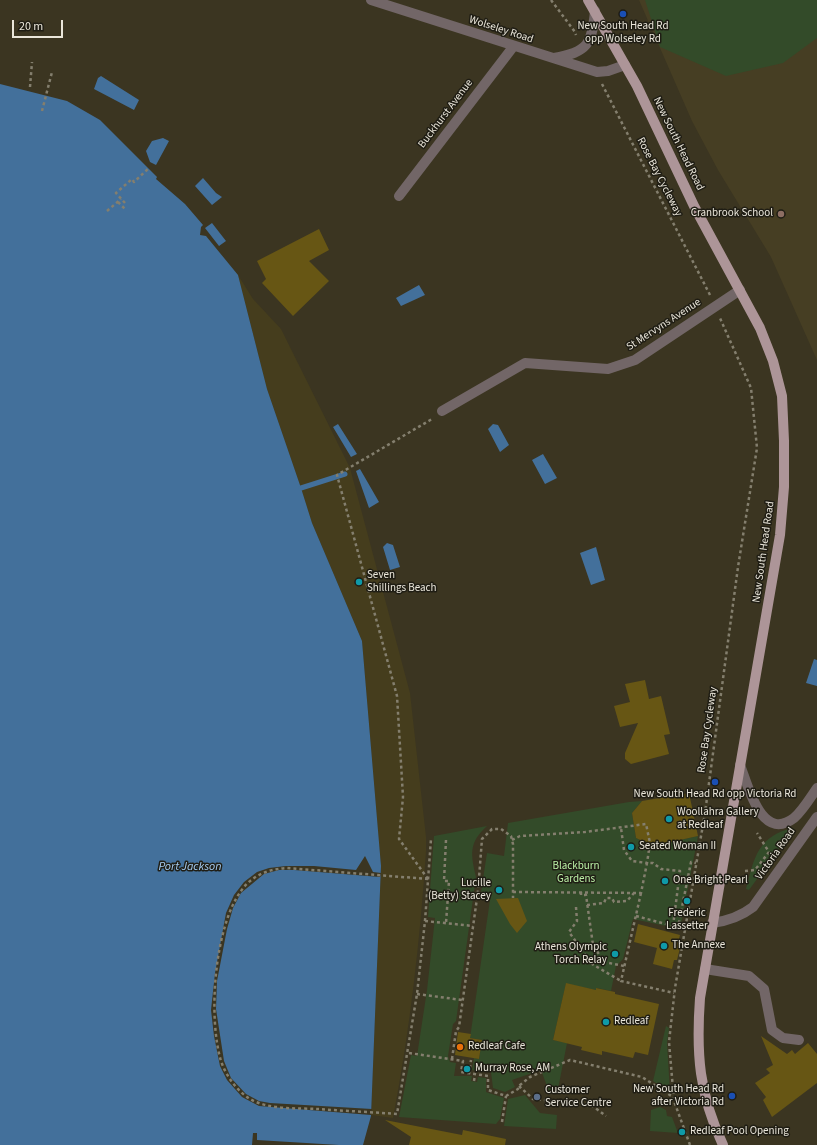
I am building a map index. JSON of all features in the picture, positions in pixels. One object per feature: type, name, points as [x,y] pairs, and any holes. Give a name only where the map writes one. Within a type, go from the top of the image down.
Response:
[{"type":"main road","name":"New South Head Road","points":[[588,0],[637,86],[694,206],[760,328],[771,354],[782,396],[784,480],[780,535],[700,998],[699,1070],[705,1099],[722,1145]]},
{"type":"street","name":"Wolseley Road","points":[[371,0],[513,47],[597,72],[608,71],[625,65]]},
{"type":"street","points":[[552,58],[572,54],[584,48],[593,31],[595,10]]},
{"type":"street","name":"Buckhurst Avenue","points":[[399,196],[513,47]]},
{"type":"street","name":"St Mervyns Avenue","points":[[442,411],[525,363],[608,369],[635,360],[740,290]]},
{"type":"street","points":[[740,765],[756,807],[761,815],[770,821],[780,823],[793,818],[817,788]]},
{"type":"street","name":"Victoria Road","points":[[712,923],[736,918],[753,907],[817,817]]},
{"type":"street","points":[[705,969],[749,976],[764,989],[772,1030],[783,1038],[799,1040]]},
{"type":"path","points":[[551,0],[575,32],[576,41]]},
{"type":"path","points":[[30,87],[32,62]]},
{"type":"path","points":[[42,111],[52,72]]},
{"type":"path","name":"Rose Bay Cycleway","points":[[604,89],[710,294]]},
{"type":"path","points":[[125,203],[116,193],[132,179],[134,182],[149,168]]},
{"type":"path","points":[[107,211],[121,199]]},
{"type":"path","points":[[118,202],[126,210]]},
{"type":"path","name":"Rose Bay Cycleway","points":[[690,1145],[674,1097],[669,1042],[674,993],[705,813],[738,568],[757,448],[751,388],[721,320]]},
{"type":"path","points":[[428,879],[399,839],[403,798],[397,696],[337,475],[430,421]]},
{"type":"path","points":[[512,840],[520,836],[585,832],[646,824],[650,843],[647,863],[621,981]]},
{"type":"path","points":[[621,828],[624,850],[632,861],[653,863],[662,869],[680,871],[673,926]]},
{"type":"path","points":[[452,1059],[473,926],[482,839],[492,829],[501,829],[511,836],[513,898]]},
{"type":"path","points":[[745,871],[755,870],[769,852],[757,832]]},
{"type":"path","points":[[428,879],[304,868],[271,869],[250,881],[232,905],[216,975],[215,1020],[221,1061],[229,1078],[239,1090],[250,1099],[261,1104],[397,1114],[409,1053],[418,994],[425,921],[431,839]]},
{"type":"path","points":[[446,840],[444,881],[449,881],[446,923]]},
{"type":"path","points":[[636,916],[678,927],[691,862],[696,863]]},
{"type":"path","points":[[513,892],[641,893]]},
{"type":"path","points":[[581,892],[581,896],[586,895],[593,944],[604,962],[624,966]]},
{"type":"path","points":[[587,905],[604,903],[606,898],[612,898],[614,902],[627,901],[634,893]]},
{"type":"path","points":[[576,907],[577,921],[569,932],[592,964],[621,981],[674,993]]},
{"type":"path","points":[[425,921],[473,926]]},
{"type":"path","points":[[418,994],[462,1000]]},
{"type":"path","points":[[409,1053],[463,1061],[461,1072],[488,1076],[488,1090],[506,1096],[518,1089],[519,1086],[534,1075],[570,1060],[642,1077],[674,1097]]},
{"type":"path","points":[[469,1074],[471,1060]]},
{"type":"path","points":[[474,1081],[475,1075]]},
{"type":"path","points":[[519,1086],[533,1099],[590,1104],[606,1116]]},
{"type":"path","points":[[502,1122],[506,1096]]},
{"type":"shaded area","name":"Cranbrook School","points":[[639,0],[817,0],[817,360],[771,257],[718,170],[692,121]]},
{"type":"green space","points":[[645,0],[817,0],[817,38],[783,63],[726,76],[660,47]]},
{"type":"green space","name":"Blackburn Gardens","points":[[642,801],[632,813],[636,838],[652,846],[698,836],[680,929],[633,919],[623,959],[616,966],[611,991],[597,988],[596,990],[566,984],[553,1040],[567,1043],[558,1089],[550,1094],[541,1070],[512,1080],[515,1087],[505,1092],[493,1088],[491,1072],[472,1070],[474,1058],[479,1059],[482,1040],[470,1038],[491,893],[481,892],[487,853],[504,856],[508,823]]},
{"type":"green space","points":[[487,826],[477,838],[472,850],[476,877],[456,1021],[453,1024],[448,1056],[450,1062],[456,1063],[454,1076],[472,1076],[471,1081],[477,1082],[478,1077],[486,1078],[486,1092],[504,1098],[500,1119],[496,1124],[399,1117],[411,1055],[417,1056],[427,990],[435,918],[428,917],[434,836]]},
{"type":"green space","points":[[794,828],[749,890],[746,889],[755,858],[765,842],[772,836],[782,831]]},
{"type":"green space","points":[[666,1026],[669,1028],[667,1043],[670,1092],[653,1081]]},
{"type":"green space","points":[[525,1095],[540,1113],[557,1115],[556,1129],[504,1126],[508,1099]]},
{"type":"green space","points":[[660,1107],[666,1110],[667,1116],[672,1117],[678,1133],[650,1131],[651,1110]]},
{"type":"sand","name":"Seven Shillings Beach","points":[[238,275],[253,299],[281,329],[350,468],[410,693],[426,837],[426,851],[414,985],[393,1118],[371,1115],[381,866],[362,641],[312,523],[267,389]]},
{"type":"water","points":[[101,76],[139,100],[134,110],[94,89],[98,78]]},
{"type":"water","name":"Port Jackson","points":[[0,84],[67,101],[100,120],[157,177],[156,179],[185,204],[203,225],[201,227],[200,235],[206,236],[238,275],[267,389],[312,523],[362,641],[381,866],[371,1116],[363,1145],[0,1145]]},
{"type":"water","points":[[163,138],[169,141],[156,165],[150,162],[146,151],[152,141]]},
{"type":"water","points":[[203,178],[216,193],[222,197],[212,205],[195,186]]},
{"type":"water","points":[[212,223],[226,241],[219,246],[205,228]]},
{"type":"water","points":[[419,285],[425,295],[401,306],[396,298]]},
{"type":"water","points":[[338,424],[357,454],[351,457],[333,427]]},
{"type":"water","points":[[493,424],[498,425],[509,445],[500,452],[488,429]]},
{"type":"water","points":[[543,454],[557,478],[545,484],[532,460]]},
{"type":"water","points":[[360,469],[379,502],[369,508],[356,471]]},
{"type":"water","points":[[387,543],[393,545],[400,567],[390,570],[383,547]]},
{"type":"water","points":[[596,547],[605,580],[591,585],[580,553]]},
{"type":"water","points":[[814,659],[817,660],[817,686],[806,683]]},
{"type":"pier","points":[[365,856],[373,872],[381,873],[380,877],[279,870],[264,874],[241,893],[233,908],[227,929],[217,981],[216,1009],[224,1061],[231,1078],[246,1094],[259,1101],[270,1103],[372,1109],[371,1115],[259,1106],[242,1097],[227,1080],[220,1066],[214,1036],[211,1010],[215,973],[226,913],[234,895],[244,882],[257,872],[269,868],[286,866],[314,866],[356,870]]},
{"type":"pier","points":[[253,1133],[257,1133],[257,1140],[339,1145],[252,1145]]},
{"type":"building","points":[[319,229],[329,250],[309,261],[329,281],[293,316],[262,283],[266,279],[257,261]]},
{"type":"building","points":[[645,680],[649,699],[661,696],[670,734],[664,735],[669,754],[631,764],[625,759],[625,753],[638,723],[620,727],[614,706],[630,702],[625,684]]},
{"type":"building","points":[[689,793],[698,836],[653,846],[636,838],[632,813],[642,801]]},
{"type":"building","points":[[518,898],[527,921],[517,933],[510,924],[496,899]]},
{"type":"building","name":"The Annexe","points":[[638,924],[680,935],[678,943],[681,944],[677,960],[674,960],[672,969],[653,964],[657,948],[634,942]]},
{"type":"building","name":"Redleaf","points":[[566,983],[596,990],[596,988],[615,992],[615,994],[659,1004],[648,1055],[635,1052],[633,1058],[602,1051],[602,1055],[581,1050],[582,1047],[553,1040]]},
{"type":"building","points":[[458,1032],[471,1034],[470,1038],[482,1040],[479,1059],[455,1055]]},
{"type":"building","points":[[761,1036],[787,1054],[792,1050],[795,1054],[808,1043],[817,1054],[817,1083],[772,1117],[763,1100],[766,1097],[755,1083],[770,1073],[766,1069],[773,1065]]},
{"type":"building","points":[[385,1120],[462,1135],[463,1130],[506,1139],[505,1145],[409,1145],[411,1137]]},
{"type":"waterway","points":[[301,488],[345,474]]},
{"type":"place","name":"New South Head Rd opp Wolseley Rd","points":[[623,14]]},
{"type":"place","name":"Cranbrook School","points":[[781,214]]},
{"type":"place","name":"Seven Shillings Beach","points":[[359,582]]},
{"type":"place","name":"New South Head Rd opp Victoria Rd","points":[[715,782]]},
{"type":"place","name":"Woollahra Gallery at Redleaf","points":[[669,819]]},
{"type":"place","name":"Seated Woman II","points":[[631,847]]},
{"type":"place","name":"One Bright Pearl","points":[[665,881]]},
{"type":"place","name":"Lucille (Betty) Stacey","points":[[499,890]]},
{"type":"place","name":"Frederic Lassetter","points":[[687,901]]},
{"type":"place","name":"The Annexe","points":[[664,946]]},
{"type":"place","name":"Athens Olympic Torch Relay","points":[[615,954]]},
{"type":"place","name":"Redleaf","points":[[606,1022]]},
{"type":"place","name":"Redleaf Cafe","points":[[460,1047]]},
{"type":"place","name":"Murray Rose, AM","points":[[467,1069]]},
{"type":"place","name":"New South Head Rd after Victoria Rd","points":[[732,1096]]},
{"type":"place","name":"Customer Service Centre","points":[[537,1097]]},
{"type":"place","name":"Redleaf Pool Opening","points":[[682,1132]]}]
